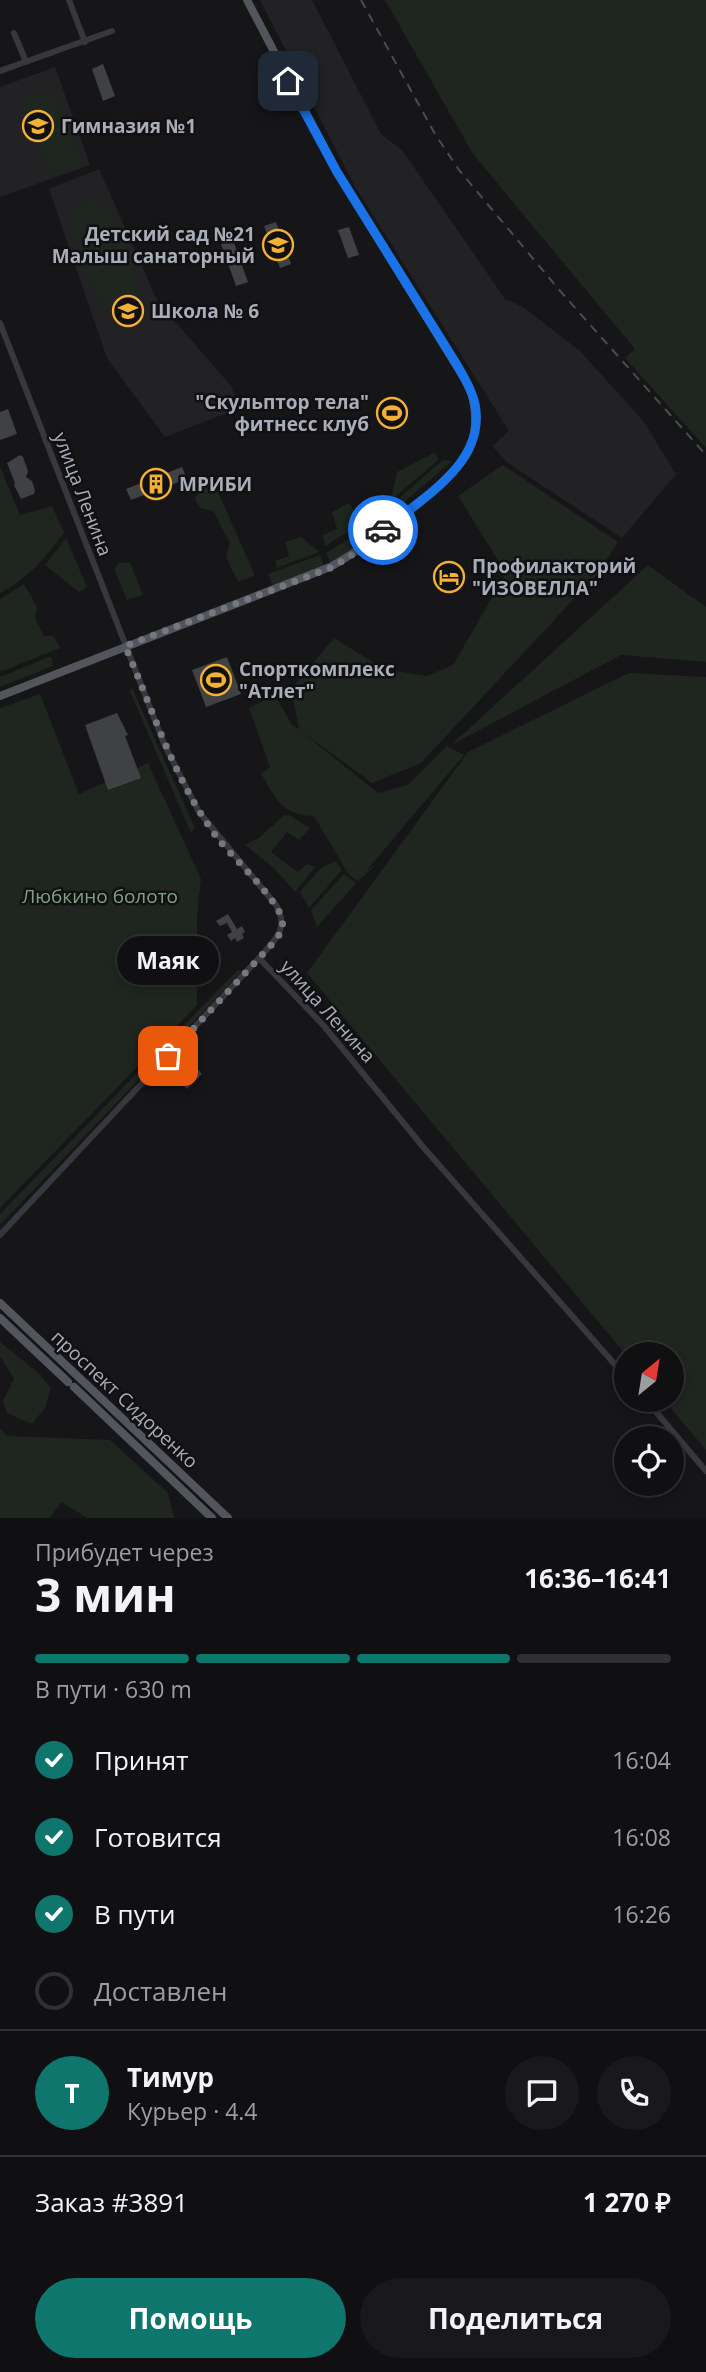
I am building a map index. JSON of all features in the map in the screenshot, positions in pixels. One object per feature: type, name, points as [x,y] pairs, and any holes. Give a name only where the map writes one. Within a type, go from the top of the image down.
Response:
[{"type":"main road","points":[[0,696],[323,570],[349,557],[446,478],[463,461],[470,447],[476,417],[470,388],[337,172],[247,0]]},
{"type":"main road","name":"проспект Сидоренко","points":[[0,1303],[228,1518]]},
{"type":"main road","name":"проспект Сидоренко","points":[[0,1318],[212,1518]]},
{"type":"street","points":[[69,0],[85,42]]},
{"type":"street","points":[[0,71],[112,31]]},
{"type":"street","points":[[14,33],[26,62]]},
{"type":"street","name":"улица Ленина","points":[[0,324],[165,746],[185,787],[224,845],[281,915],[281,932],[259,958],[324,1026],[424,1148],[614,1363]]},
{"type":"street","points":[[224,845],[230,839]]},
{"type":"street","points":[[0,1235],[259,958]]},
{"type":"street","points":[[71,1385],[81,1379]]},
{"type":"street","points":[[656,1412],[706,1471]]},
{"type":"shaded area","points":[[260,0],[312,0],[381,134],[402,150],[505,299],[523,307],[581,352],[644,422],[676,474],[622,538],[508,463],[492,446],[509,431],[354,185]]},
{"type":"shaded area","name":"Гимназия №1","points":[[55,67],[90,165],[0,197],[0,87]]},
{"type":"shaded area","name":"Школа № 6","points":[[99,169],[158,302],[231,386],[240,408],[165,437],[107,358],[49,189]]},
{"type":"green space","points":[[385,0],[706,0],[706,448],[625,358],[635,349],[473,154]]},
{"type":"green space","points":[[53,87],[83,164],[51,177],[20,99]]},
{"type":"green space","points":[[90,200],[103,203],[110,209],[141,289],[138,304],[125,314],[109,313],[101,305],[71,228],[74,210]]},
{"type":"green space","points":[[434,453],[439,459],[374,515],[370,506],[392,494],[397,472]]},
{"type":"green space","points":[[443,460],[452,461],[379,524],[376,518]]},
{"type":"green space","points":[[503,465],[618,542],[597,574],[421,763],[372,783],[301,731],[378,793],[408,785],[447,746],[464,755],[367,870],[377,864],[358,881],[349,875],[314,816],[294,813],[287,809],[271,791],[261,774],[270,767],[249,708],[275,695],[292,725],[299,729],[291,689],[334,638],[384,669],[427,676],[453,665],[506,573],[458,496]]},
{"type":"green space","points":[[0,467],[20,515],[52,506],[64,532],[36,567],[0,593]]},
{"type":"green space","points":[[211,476],[253,571],[254,576],[238,582],[226,557],[230,543],[213,511],[200,508],[195,498]]},
{"type":"green space","points":[[349,503],[362,523],[325,546],[323,535],[337,529],[332,512]]},
{"type":"green space","points":[[368,527],[373,535],[331,563],[326,553]]},
{"type":"green space","points":[[301,537],[319,552],[277,568],[275,561],[289,556],[285,542]]},
{"type":"green space","points":[[66,538],[87,587],[79,592],[45,565]]},
{"type":"green space","points":[[320,555],[324,566],[273,587],[268,574]]},
{"type":"green space","points":[[130,562],[143,595],[127,600],[114,569],[119,563]]},
{"type":"green space","points":[[648,565],[706,607],[706,662],[621,655],[451,745]]},
{"type":"green space","points":[[24,584],[37,607],[35,618],[44,636],[54,636],[60,648],[0,672],[0,599]]},
{"type":"green space","points":[[52,658],[53,666],[0,687],[0,677]]},
{"type":"green space","points":[[629,673],[706,677],[706,1450],[674,1412],[684,1412],[684,1342],[615,1342],[307,973],[468,752]]},
{"type":"green space","points":[[132,688],[195,828],[191,833],[130,691]]},
{"type":"green space","name":"Любкино болото","points":[[40,694],[79,794],[148,763],[201,879],[197,915],[197,1005],[0,1208],[0,708]]},
{"type":"green space","points":[[284,815],[291,816],[310,828],[299,840],[287,832],[271,852],[298,872],[307,864],[315,867],[295,892],[274,868],[245,845],[259,838]]},
{"type":"green space","points":[[336,861],[342,870],[309,908],[300,892],[321,868]]},
{"type":"green space","points":[[344,874],[356,883],[317,927],[311,910]]},
{"type":"green space","points":[[238,970],[242,971],[0,1225],[0,1214]]},
{"type":"green space","points":[[0,1342],[37,1372],[51,1388],[45,1408],[32,1424],[7,1413],[3,1401],[14,1379],[0,1356]]},
{"type":"green space","points":[[0,1428],[7,1436],[110,1440],[168,1493],[174,1518],[88,1518],[61,1502],[50,1518],[0,1518]]},
{"type":"building","points":[[103,64],[115,96],[103,101],[92,69]]},
{"type":"building","name":"Детский сад №21 Малыш санаторный","points":[[276,222],[291,264],[280,268],[264,226]]},
{"type":"building","points":[[349,227],[359,255],[348,258],[338,230]]},
{"type":"building","points":[[233,240],[248,282],[236,286],[221,244]]},
{"type":"building","points":[[8,409],[17,434],[0,440],[0,412]]},
{"type":"building","points":[[20,455],[28,471],[26,477],[32,481],[35,491],[34,494],[21,499],[7,463]]},
{"type":"building","name":"МРИБИ","points":[[182,467],[187,479],[131,500],[126,489]]},
{"type":"building","name":"Спорткомплекс \"Атлет\"","points":[[227,657],[241,694],[206,707],[192,670]]},
{"type":"building","points":[[117,713],[128,735],[125,736],[141,778],[108,790],[85,725]]},
{"type":"building","points":[[228,914],[237,929],[242,926],[245,932],[242,934],[244,938],[237,942],[235,938],[231,941],[227,935],[232,932],[227,923],[220,926],[216,921]]},
{"type":"building","points":[[195,1066],[202,1074],[187,1089],[180,1082]]},
{"type":"railway","points":[[361,0],[435,134],[459,170],[561,292],[706,455]]},
{"type":"way so far","points":[[168,1056],[276,940],[283,928],[281,915],[275,905],[219,840],[199,812],[165,746],[125,646],[330,568],[363,547],[383,530]]},
{"type":"place","name":"Гимназия №1","points":[[38,126]]},
{"type":"place","name":"Детский сад №21 Малыш санаторный","points":[[278,245]]},
{"type":"place","name":"Школа № 6","points":[[128,311]]},
{"type":"place","name":"\"Скульптор тела\" фитнесс клуб","points":[[392,413]]},
{"type":"place","name":"МРИБИ","points":[[156,484]]},
{"type":"place","name":"Профилакторий \"ИЗОВЕЛЛА\"","points":[[449,577]]},
{"type":"place","name":"Спорткомплекс \"Атлет\"","points":[[216,680]]},
{"type":"place","name":"Маяк","points":[[168,1056]]},
{"type":"route","points":[[288,81],[337,172],[457,365],[470,388],[475,406],[473,438],[463,461],[456,470],[383,530]]}]
